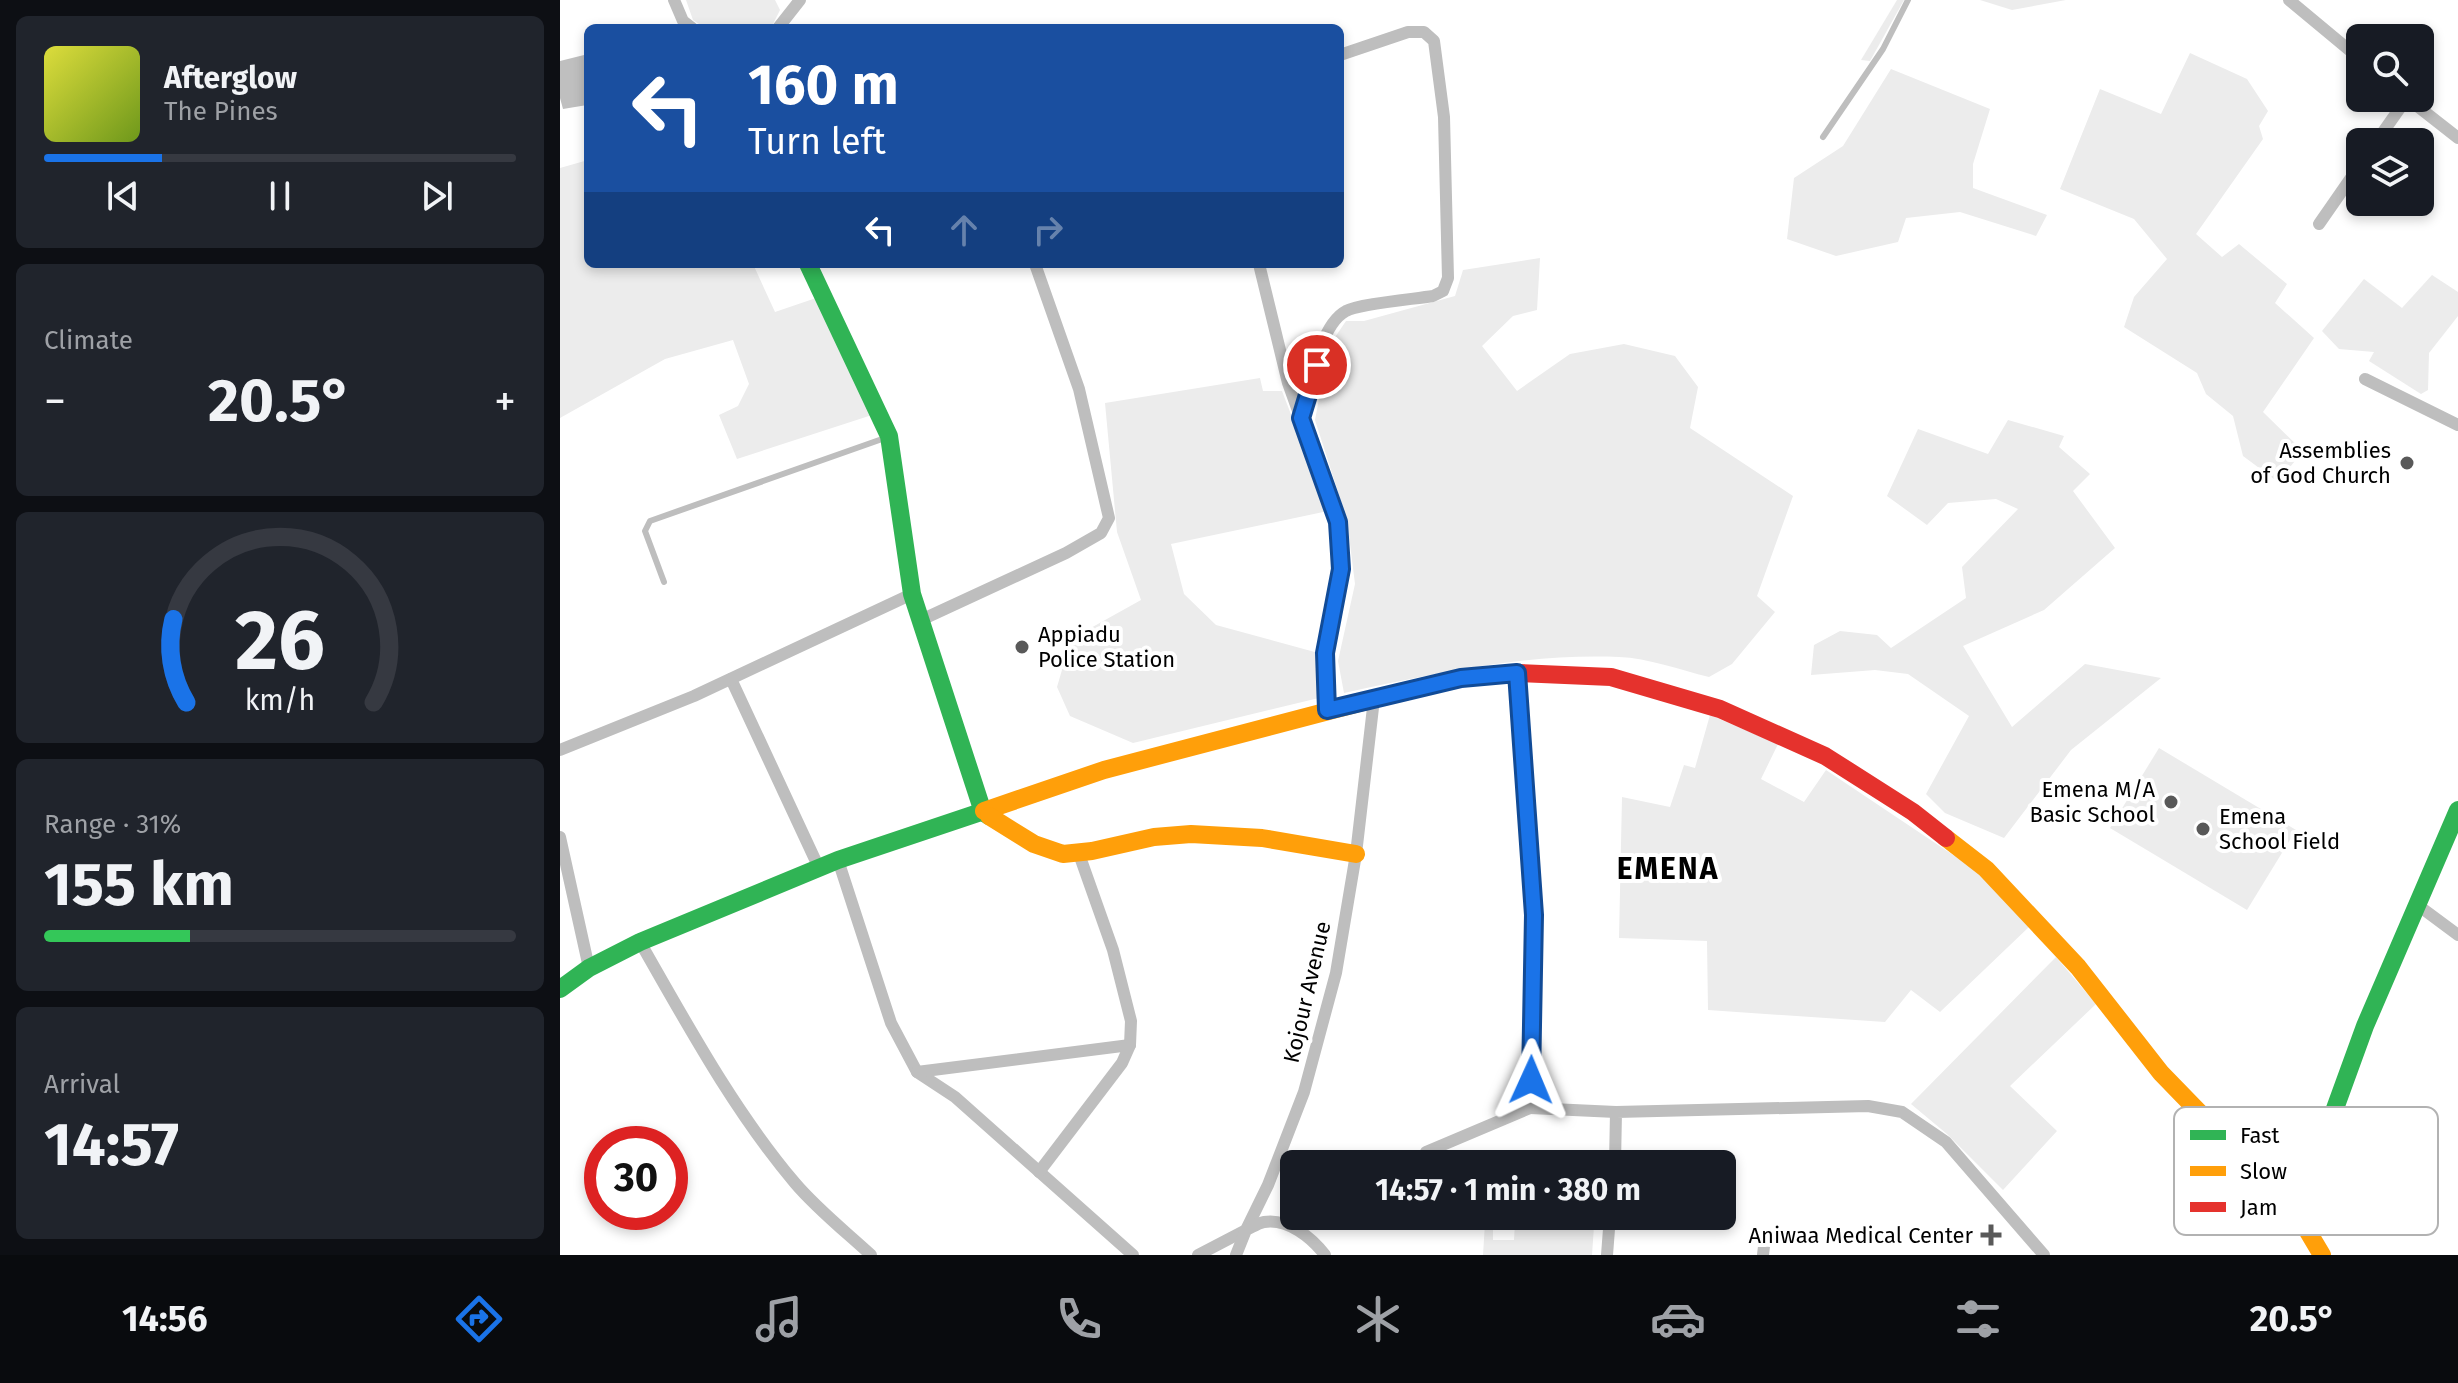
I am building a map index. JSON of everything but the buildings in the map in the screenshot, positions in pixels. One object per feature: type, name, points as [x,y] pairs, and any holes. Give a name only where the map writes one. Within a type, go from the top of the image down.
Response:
[{"type":"street","points":[[674,0],[687,24]]},
{"type":"street","points":[[781,24],[800,0]]},
{"type":"street","points":[[2289,0],[2346,47]]},
{"type":"street","points":[[1301,418],[1324,338],[1333,320],[1348,309],[1433,296],[1443,291],[1448,278],[1444,117],[1434,41],[1424,32],[1408,32],[1344,54]]},
{"type":"street","points":[[2425,112],[2458,138]]},
{"type":"street","points":[[2319,224],[2346,185]]},
{"type":"street","points":[[810,268],[889,436],[912,594],[983,812],[1053,852],[1079,854],[1166,835],[1265,837],[1356,854]]},
{"type":"street","points":[[921,620],[1066,553],[1101,533],[1109,518],[1079,389],[1036,268]]},
{"type":"street","points":[[1260,268],[1288,383],[1338,522],[1341,569],[1325,653],[1327,710]]},
{"type":"street","points":[[2365,379],[2458,425]]},
{"type":"street","points":[[560,750],[731,679],[912,594]]},
{"type":"street","points":[[1517,673],[1534,915],[1530,1108]]},
{"type":"street","points":[[560,989],[589,968],[640,942],[838,860],[1104,770],[1327,710],[1461,678],[1517,673],[1611,677],[1720,709],[1825,756],[1913,812],[1986,869],[2078,967],[2161,1073],[2194,1107]]},
{"type":"street","points":[[731,679],[819,868]]},
{"type":"street","name":"Kojour Avenue","points":[[1236,1255],[1268,1185],[1304,1092],[1336,973],[1356,854],[1374,699]]},
{"type":"street","points":[[2336,1107],[2365,1026],[2458,810]]},
{"type":"street","points":[[560,837],[589,968]]},
{"type":"street","points":[[1039,1172],[1122,1063],[1130,1045],[1131,1021],[1113,950],[1079,854]]},
{"type":"street","points":[[838,860],[891,1023],[917,1072],[955,1097],[1133,1255]]},
{"type":"street","points":[[2419,906],[2458,935]]},
{"type":"street","points":[[640,942],[690,1029],[763,1141],[797,1185],[871,1255]]},
{"type":"street","points":[[917,1072],[1130,1045]]},
{"type":"street","points":[[1431,1150],[1530,1108],[1616,1112],[1868,1106],[1902,1112],[1946,1142],[2044,1255]]},
{"type":"street","points":[[1615,1150],[1616,1112]]},
{"type":"street","points":[[1198,1255],[1265,1222],[1288,1227],[1314,1241],[1325,1255]]},
{"type":"street","points":[[1607,1255],[1609,1230]]},
{"type":"street","points":[[2310,1235],[2322,1255]]},
{"type":"street","points":[[1763,1255],[1765,1238]]},
{"type":"lane","points":[[1823,137],[1883,49],[1908,0]]},
{"type":"lane","points":[[664,582],[645,531],[650,521],[889,436]]},
{"type":"shaded area","points":[[686,0],[775,0],[780,10],[773,24],[699,24],[693,20]]},
{"type":"shaded area","points":[[1897,0],[1904,0],[1870,61],[1861,60]]},
{"type":"shaded area","points":[[1980,0],[2066,0],[2012,10]]},
{"type":"shaded area","points":[[2190,53],[2247,79],[2268,111],[2259,126],[2263,139],[2196,234],[2222,257],[2239,244],[2287,284],[2275,303],[2314,338],[2263,412],[2303,451],[2278,482],[2243,456],[2233,416],[2206,394],[2197,373],[2124,327],[2134,297],[2167,259],[2134,219],[2060,189],[2100,89],[2161,114]]},
{"type":"shaded area","points":[[584,55],[584,106],[563,109],[560,61]]},
{"type":"shaded area","points":[[1891,69],[1990,109],[1973,164],[1973,188],[2047,215],[2036,236],[1960,212],[1906,218],[1898,242],[1836,256],[1787,239],[1794,178],[1843,146]]},
{"type":"shaded area","points":[[584,161],[584,268],[755,268],[775,312],[819,297],[872,415],[737,459],[719,415],[738,406],[749,384],[733,340],[665,359],[560,418],[560,168]]},
{"type":"shaded area","points":[[1540,258],[1537,310],[1513,316],[1482,346],[1517,391],[1570,354],[1624,344],[1675,356],[1698,387],[1690,428],[1793,496],[1757,596],[1775,612],[1732,664],[1709,677],[1619,657],[1549,658],[1480,666],[1344,693],[1338,661],[1355,584],[1347,520],[1315,420],[1329,346],[1346,321],[1364,321],[1455,296],[1463,270]]},
{"type":"shaded area","points":[[2432,275],[2458,292],[2458,316],[2429,353],[2428,390],[2421,394],[2369,361],[2374,352],[2339,349],[2322,331],[2364,279],[2402,308]]},
{"type":"shaded area","points":[[1260,378],[1263,391],[1282,391],[1328,511],[1171,544],[1184,594],[1216,625],[1322,654],[1323,697],[1133,743],[1070,716],[1057,687],[1071,639],[1141,600],[1117,532],[1105,403]]},
{"type":"shaded area","points":[[2008,420],[2064,436],[2059,447],[2090,474],[2073,491],[2115,548],[2044,610],[1963,646],[2012,727],[2085,664],[2161,678],[2071,750],[2004,838],[1945,813],[1926,794],[1969,716],[1908,674],[1875,670],[1811,675],[1814,645],[1840,631],[1877,635],[1891,648],[1966,598],[1962,567],[2018,509],[1996,499],[1948,503],[1927,525],[1887,496],[1918,429],[1988,454]]},
{"type":"shaded area","points":[[1710,715],[1778,744],[1761,779],[1804,802],[1826,770],[1974,869],[2030,926],[1940,1012],[1911,990],[1885,1022],[1708,1010],[1707,941],[1619,938],[1622,797],[1670,807],[1684,765],[1695,768]]},
{"type":"shaded area","name":"Emena School Field","points":[[2159,748],[2296,830],[2247,910],[2110,828]]},
{"type":"shaded area","points":[[2056,957],[2096,1004],[2010,1086],[2057,1131],[2003,1190],[1947,1134],[1911,1104]]},
{"type":"shaded area","points":[[1485,1230],[1493,1230],[1493,1240],[1514,1240],[1515,1230],[1594,1230],[1592,1255],[1483,1255]]},
{"type":"traffic: fast","points":[[810,268],[889,436],[912,594],[983,812],[989,816]]},
{"type":"traffic: fast","points":[[2336,1107],[2365,1026],[2458,810]]},
{"type":"traffic: fast","points":[[560,989],[589,968],[640,942],[838,860],[984,811]]},
{"type":"traffic: slow","points":[[984,811],[1104,770],[1401,692]]},
{"type":"traffic: slow","points":[[989,816],[1034,844],[1063,854],[1154,837],[1191,834],[1262,838],[1356,854]]},
{"type":"traffic: slow","points":[[1946,838],[1986,869],[2078,967],[2161,1073],[2194,1107]]},
{"type":"traffic: slow","points":[[2310,1235],[2322,1255]]},
{"type":"traffic: jam","points":[[1401,692],[1461,678],[1517,673],[1611,677],[1720,709],[1825,756],[1913,812],[1946,838]]},
{"type":"place","name":"Assemblies of God Church","points":[[2407,463]]},
{"type":"place","name":"Appiadu Police Station","points":[[1022,647]]},
{"type":"place","name":"Emena M/A Basic School","points":[[2171,802]]},
{"type":"place","name":"Emena School Field","points":[[2203,829]]},
{"type":"place","name":"Aniwaa Medical Center","points":[[1991,1235]]},
{"type":"district","name":"EMENA","points":[[1668,869]]},
{"type":"route","points":[[1317,365],[1301,418],[1338,522],[1341,569],[1325,653],[1327,710],[1461,678],[1517,673],[1534,915],[1531,1080]]}]
